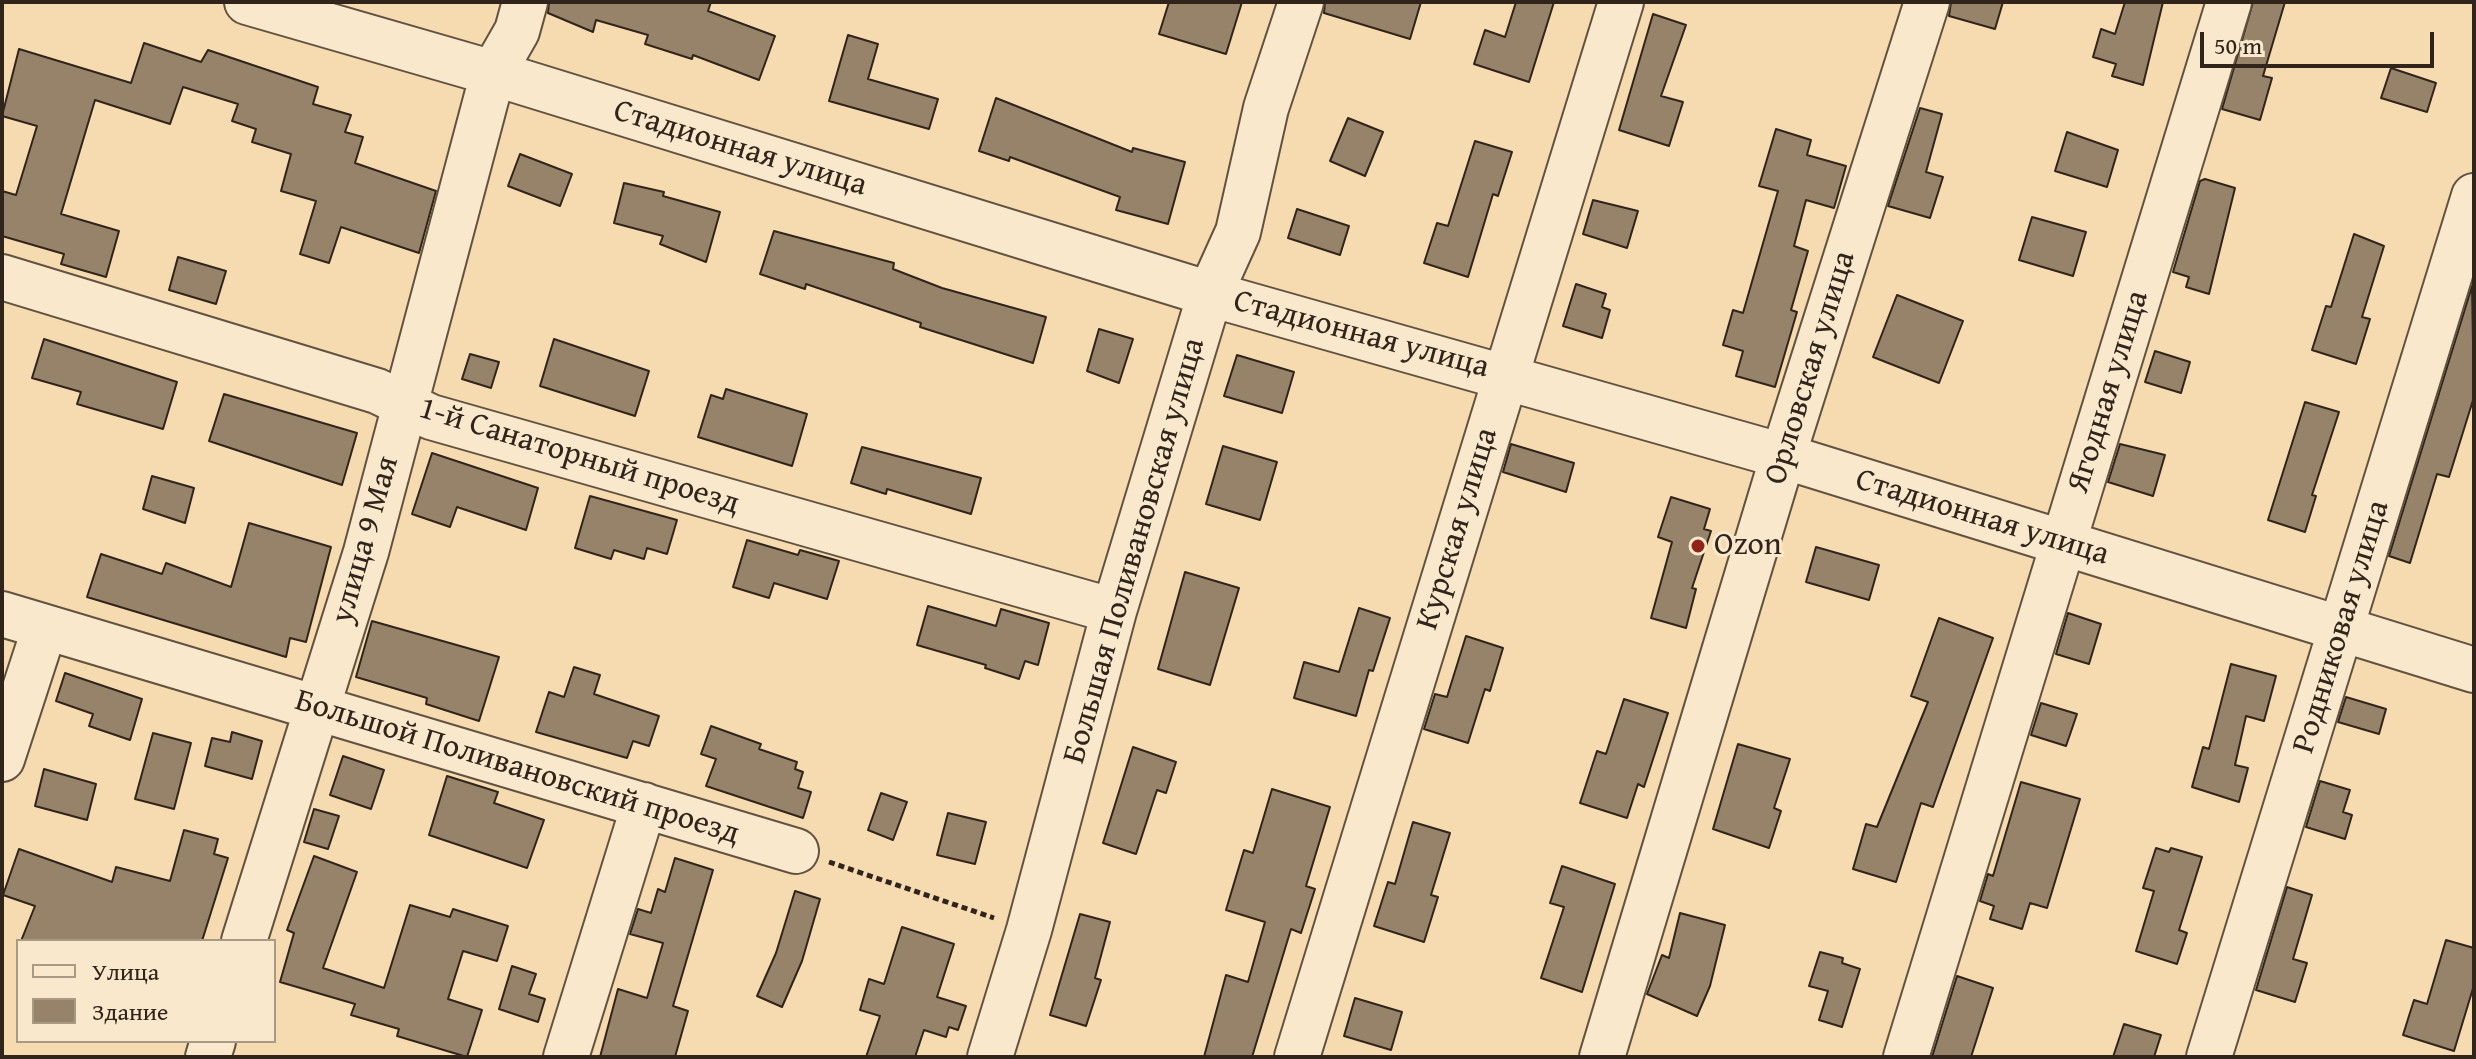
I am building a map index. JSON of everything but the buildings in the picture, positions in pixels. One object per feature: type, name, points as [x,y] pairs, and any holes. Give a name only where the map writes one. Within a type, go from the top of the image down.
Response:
[{"type":"street","name":"Стадионная улица","points":[[247,2],[493,73],[1210,294],[1783,456],[2474,670]]},
{"type":"street","name":"улица 9 Мая","points":[[245,939],[366,552],[451,241],[493,73],[517,31],[525,2]]},
{"type":"street","name":"Большая Поливановская улица","points":[[990,1057],[1029,930],[1114,611],[1210,294],[1238,232],[1266,108],[1301,2]]},
{"type":"street","name":"Курская улица","points":[[1297,1057],[1621,2]]},
{"type":"street","name":"Орловская улица","points":[[1602,1057],[1783,456],[1927,2]]},
{"type":"street","name":"Ягодная улица","points":[[1906,1057],[2229,2]]},
{"type":"street","name":"Родниковая улица","points":[[2209,1057],[2474,196]]},
{"type":"street","name":"1-й Санаторный проезд","points":[[2,277],[377,391],[431,417],[1114,611]]},
{"type":"street","name":"Большой Поливановский проезд","points":[[2,614],[796,851]]},
{"type":"street","points":[[2,759],[45,627]]},
{"type":"street","points":[[566,1057],[644,805]]},
{"type":"path","points":[[796,851],[1029,930]]},
{"type":"place","name":"Ozon","points":[[1698,546]]}]
